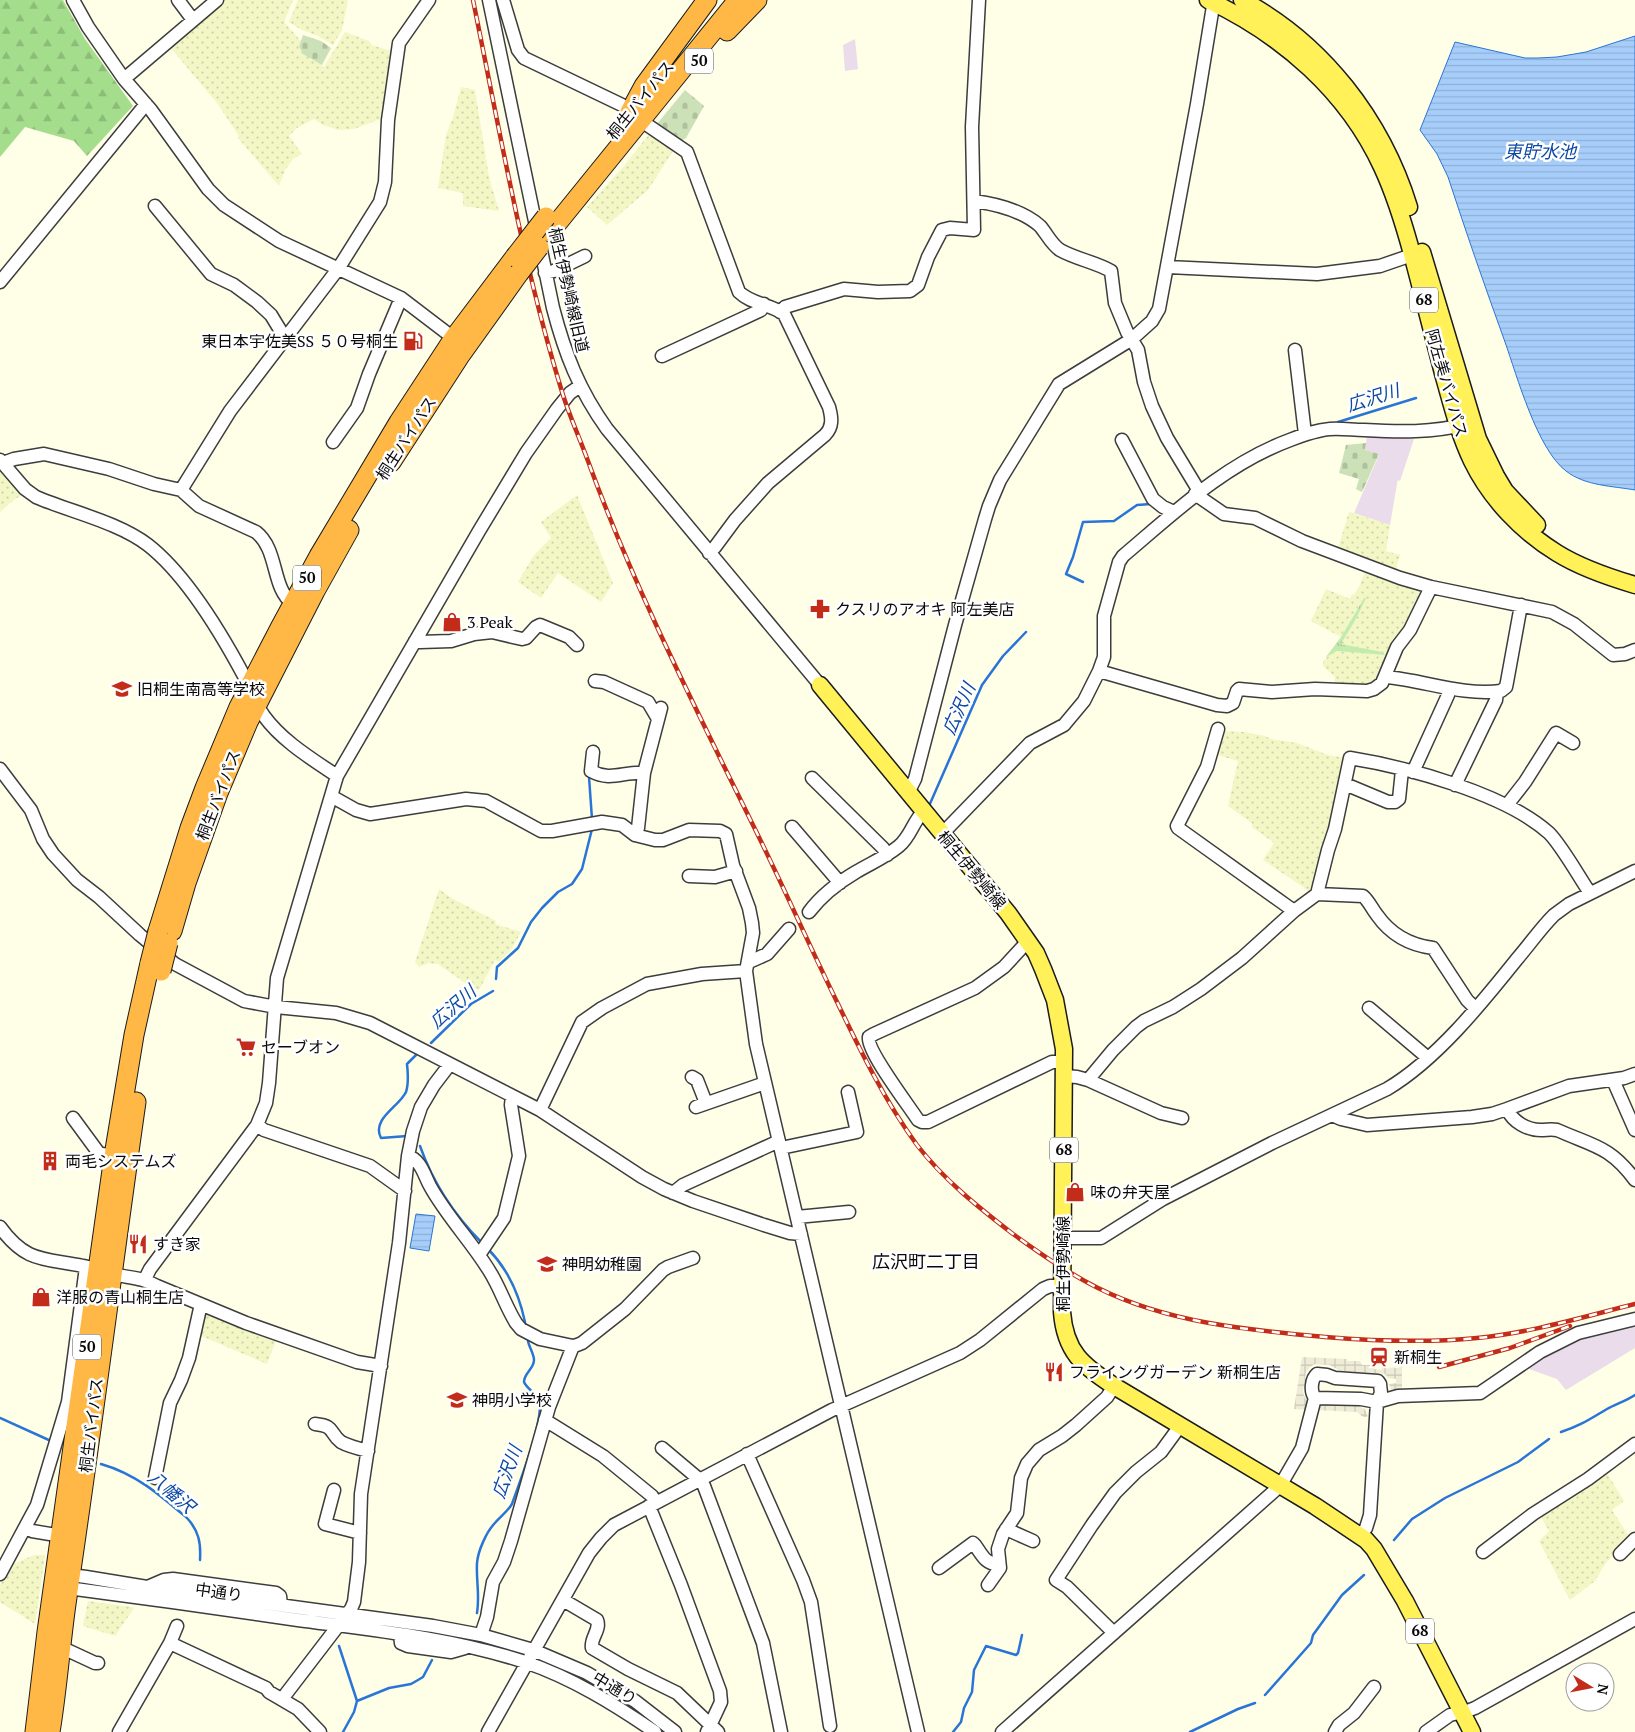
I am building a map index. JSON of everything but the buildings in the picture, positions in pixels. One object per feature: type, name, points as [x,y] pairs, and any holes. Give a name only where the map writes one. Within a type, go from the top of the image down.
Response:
[{"type":"highway","name":"50","points":[[635,116],[644,86],[707,0]]},
{"type":"highway","name":"桐生バイパス","points":[[253,696],[293,604],[319,556],[400,422],[548,224],[635,116],[722,0]]},
{"type":"highway","name":"桐生バイパス","points":[[635,116],[738,0]]},
{"type":"highway","name":"50","points":[[635,116],[660,106],[693,67],[757,0]]},
{"type":"highway","name":"桐生バイパス","points":[[36,1732],[65,1580],[62,1536],[114,1156],[134,1035],[156,967],[187,837],[205,788],[239,708],[253,696],[460,343]]},
{"type":"highway","name":"桐生バイパス","points":[[50,1732],[98,1270],[138,1082],[156,967]]},
{"type":"main road","name":"阿左美バイパス","points":[[1242,0],[1286,28],[1328,65],[1356,100],[1384,146],[1407,199],[1445,322],[1465,424],[1468,452],[1481,477],[1507,512],[1544,544],[1568,559],[1593,571],[1635,585]]},
{"type":"main road","name":"阿左美バイパス","points":[[1212,1],[1270,35],[1302,60],[1342,102],[1361,129],[1382,167],[1400,213],[1465,424],[1484,451],[1505,491],[1531,520],[1555,539],[1601,563],[1635,574]]},
{"type":"main road","name":"桐生伊勢崎線","points":[[820,685],[1008,913],[1028,942],[1043,969],[1055,1000],[1064,1049],[1065,1069],[1062,1286],[1063,1320],[1071,1348],[1090,1371],[1361,1535],[1374,1549],[1405,1601],[1472,1732]]},
{"type":"street","points":[[73,0],[88,27],[124,80],[146,104],[208,189],[224,205],[279,240],[401,298],[460,343]]},
{"type":"street","points":[[178,0],[193,20]]},
{"type":"street","points":[[124,80],[217,0]]},
{"type":"street","points":[[181,490],[230,411],[338,269],[380,202],[385,182],[388,120],[399,43],[429,0]]},
{"type":"street","name":"桐生伊勢崎線旧道","points":[[489,0],[545,274],[559,332],[569,362],[580,386],[591,407],[607,429],[820,685]]},
{"type":"street","points":[[503,0],[518,50],[524,58],[622,105],[687,152],[739,292],[748,299],[780,312],[788,321],[829,407],[832,416],[830,427],[825,435],[768,483],[735,520],[715,547],[708,552]]},
{"type":"street","points":[[780,312],[785,307],[844,289],[878,292],[910,291],[918,285],[928,257],[942,230],[950,228],[974,230],[972,127],[979,0]]},
{"type":"street","points":[[908,793],[915,779],[955,625],[987,513],[1000,480],[1058,384],[1132,339],[1148,325],[1157,313],[1161,303],[1212,1]]},
{"type":"street","points":[[0,282],[146,104]]},
{"type":"street","points":[[974,201],[996,205],[1035,222],[1045,232],[1051,242],[1062,251],[1111,271],[1115,303],[1127,332],[1138,350],[1144,382],[1157,418],[1197,493],[1224,514],[1255,518],[1302,541],[1391,575],[1431,587],[1546,610],[1564,617],[1613,655],[1625,654],[1635,650]]},
{"type":"street","points":[[155,206],[211,274],[234,285],[257,302],[271,315],[285,338]]},
{"type":"street","points":[[1168,267],[1318,274],[1380,266],[1412,255]]},
{"type":"street","points":[[545,274],[585,256]]},
{"type":"street","points":[[333,442],[357,408],[401,298]]},
{"type":"street","points":[[662,356],[761,310],[764,304]]},
{"type":"street","points":[[1295,350],[1305,434]]},
{"type":"street","points":[[145,1279],[150,1269],[257,1125],[266,1103],[276,1007],[276,985],[279,970],[337,776],[531,447],[564,399],[572,390],[580,386]]},
{"type":"street","points":[[942,834],[1030,742],[1064,725],[1084,701],[1104,657],[1104,616],[1119,562],[1123,556],[1197,493],[1260,452],[1305,434],[1332,428],[1405,432],[1444,429],[1465,424]]},
{"type":"street","points":[[1122,440],[1153,499],[1163,507],[1174,512]]},
{"type":"street","points":[[293,604],[282,590],[268,547],[262,536],[199,506],[181,490],[154,484],[108,468],[44,454],[2,462],[25,489],[36,497],[124,530],[149,546],[178,574],[189,588],[223,640],[253,696],[277,732],[337,776]]},
{"type":"street","points":[[1099,671],[1217,706],[1227,706],[1233,703],[1239,689],[1272,692],[1314,689],[1367,691],[1378,687],[1385,677],[1397,648],[1410,630],[1431,587]]},
{"type":"street","points":[[1385,677],[1399,678],[1468,692],[1501,691],[1506,687],[1521,605]]},
{"type":"street","points":[[415,641],[451,641],[474,634],[492,632],[522,639],[526,638],[540,625],[569,637],[577,645]]},
{"type":"street","points":[[594,681],[604,682],[648,702],[660,714],[644,773],[638,828],[635,835]]},
{"type":"street","points":[[1345,784],[1388,802],[1395,802],[1399,799],[1407,771],[1448,695],[1449,689]]},
{"type":"street","points":[[1455,785],[1496,700],[1497,692]]},
{"type":"street","points":[[1218,729],[1207,767],[1177,826],[1294,911]]},
{"type":"street","points":[[1507,806],[1526,782],[1556,733],[1573,744]]},
{"type":"street","points":[[593,752],[591,771],[596,774],[609,777],[636,772],[644,773]]},
{"type":"street","points":[[1317,894],[1328,850],[1336,829],[1350,758],[1407,771],[1455,785],[1522,814],[1549,834],[1590,893]]},
{"type":"street","points":[[0,769],[31,810],[43,839],[53,854],[77,880],[106,902],[140,935],[176,964],[244,1001],[276,1007],[336,1013],[378,1026],[540,1110],[642,1177],[674,1193],[764,1225],[790,1233],[801,1234]]},
{"type":"street","points":[[812,778],[887,855]]},
{"type":"street","points":[[331,796],[356,810],[370,814],[466,800],[486,801],[541,831],[552,831],[602,822],[622,825],[635,835],[655,840],[663,840],[688,830],[724,832],[749,908],[752,923],[753,933],[748,954],[748,966],[756,1044],[918,1732]]},
{"type":"street","points":[[809,912],[820,899],[840,883],[887,855],[902,843],[918,817],[924,812]]},
{"type":"street","points":[[792,827],[840,883]]},
{"type":"street","points":[[689,876],[715,877],[736,870]]},
{"type":"street","points":[[1063,1238],[1101,1238],[1163,1199],[1272,1143],[1387,1089],[1410,1074],[1428,1058],[1476,1008],[1554,915],[1569,904],[1635,871]]},
{"type":"street","points":[[1088,1080],[1113,1050],[1136,1027],[1201,989],[1242,958],[1294,911],[1317,894],[1363,896],[1383,923],[1395,934],[1414,944],[1433,948],[1462,992],[1476,1008]]},
{"type":"street","points":[[540,1110],[582,1022],[602,1008],[648,984],[748,966],[767,954],[789,929]]},
{"type":"street","points":[[1028,942],[1004,967],[975,988],[869,1037],[868,1043],[881,1066],[918,1120],[928,1122],[1052,1062],[1077,1077],[1088,1080],[1161,1113],[1182,1118]]},
{"type":"street","points":[[1369,1008],[1428,1058]]},
{"type":"street","points":[[282,1700],[354,1602],[359,1562],[361,1494],[400,1243],[408,1156],[421,1107],[450,1064]]},
{"type":"street","points":[[1332,1115],[1355,1123],[1379,1125],[1472,1117],[1492,1114],[1569,1086],[1613,1080],[1635,1074]]},
{"type":"street","points":[[692,1077],[697,1080],[701,1105],[765,1083]]},
{"type":"street","points":[[1613,1080],[1635,1130]]},
{"type":"street","points":[[674,1193],[683,1185],[780,1145],[857,1132],[848,1092]]},
{"type":"street","points":[[483,1248],[504,1218],[519,1156],[511,1105],[512,1096]]},
{"type":"street","points":[[1507,1109],[1513,1119],[1522,1125],[1539,1130],[1557,1130],[1599,1147],[1613,1156],[1634,1178]]},
{"type":"street","points":[[73,1118],[98,1152],[114,1156]]},
{"type":"street","points":[[257,1125],[264,1130],[370,1166],[405,1191]]},
{"type":"street","points":[[408,1156],[420,1166],[430,1186],[454,1223],[483,1248],[491,1273],[512,1317],[521,1329],[540,1339],[573,1346],[582,1343],[625,1309],[668,1266],[693,1258]]},
{"type":"street","points":[[797,1217],[849,1212]]},
{"type":"street","points":[[0,1227],[16,1247],[29,1255],[145,1279],[157,1286],[246,1323],[356,1362],[381,1366]]},
{"type":"street","points":[[0,1574],[37,1505],[70,1387],[98,1270]]},
{"type":"street","points":[[488,1732],[589,1553],[606,1533],[628,1517],[748,1454],[841,1407],[960,1354],[1047,1286],[1062,1286]]},
{"type":"street","points":[[155,1478],[170,1403],[187,1365],[201,1304]]},
{"type":"street","points":[[1315,1398],[1361,1399],[1377,1402],[1398,1396],[1480,1393],[1540,1352],[1578,1333],[1635,1319]]},
{"type":"street","points":[[482,1635],[493,1582],[504,1562],[545,1420],[573,1346]]},
{"type":"street","points":[[1002,1732],[1280,1486],[1302,1448],[1315,1398],[1312,1390],[1314,1377],[1317,1374],[1324,1374],[1335,1378],[1378,1381],[1380,1384],[1380,1397],[1377,1402],[1370,1515],[1366,1528],[1361,1535]]},
{"type":"street","points":[[988,1585],[998,1571],[998,1549],[1006,1529],[1017,1513],[1022,1474],[1031,1459],[1039,1450],[1076,1425],[1107,1397],[1114,1386]]},
{"type":"street","points":[[545,1420],[604,1456],[652,1496],[652,1504],[680,1585],[720,1691],[722,1702],[712,1730],[678,1693],[628,1669],[592,1648],[591,1644],[599,1626],[597,1620],[563,1600]]},
{"type":"street","points":[[315,1424],[332,1429],[340,1441],[368,1451]]},
{"type":"street","points":[[1114,1633],[1067,1587],[1056,1580],[1115,1493],[1136,1472],[1161,1452],[1180,1426]]},
{"type":"street","points":[[1483,1552],[1533,1514],[1588,1479],[1635,1445]]},
{"type":"street","points":[[662,1448],[700,1480],[704,1486],[763,1643],[781,1732]]},
{"type":"street","points":[[748,1454],[811,1602],[830,1726]]},
{"type":"street","points":[[334,1490],[325,1524],[360,1533]]},
{"type":"street","points":[[26,1528],[32,1531],[62,1536]]},
{"type":"street","points":[[1006,1529],[1032,1541]]},
{"type":"street","points":[[1620,1554],[1635,1539]]},
{"type":"street","points":[[939,1568],[973,1543],[986,1561],[992,1564],[999,1564]]},
{"type":"street","name":"中通り","points":[[65,1580],[147,1587],[433,1626],[482,1635],[533,1650],[568,1664],[635,1701],[675,1732]]},
{"type":"street","name":"中通り","points":[[65,1580],[468,1647],[526,1663],[555,1674],[591,1692],[655,1732]]},
{"type":"street","points":[[1426,1732],[1450,1715],[1467,1712],[1475,1708],[1635,1619]]},
{"type":"street","points":[[119,1732],[170,1643],[177,1626]]},
{"type":"street","points":[[170,1643],[257,1683],[298,1709],[320,1732]]},
{"type":"street","points":[[60,1649],[98,1663]]},
{"type":"street","points":[[1335,1732],[1357,1709],[1374,1687]]},
{"type":"shaded area","points":[[855,39],[858,69],[845,71],[843,45]]},
{"type":"shaded area","points":[[1367,435],[1414,439],[1400,481],[1398,480],[1390,525],[1354,513],[1379,455],[1365,450]]},
{"type":"shaded area","points":[[1635,1325],[1635,1348],[1566,1390],[1557,1379],[1526,1368],[1543,1356],[1579,1337]]},
{"type":"shaded area","points":[[1302,1357],[1360,1361],[1362,1365],[1374,1365],[1374,1369],[1382,1370],[1382,1367],[1399,1368],[1399,1363],[1402,1363],[1402,1393],[1392,1392],[1389,1384],[1396,1383],[1396,1379],[1388,1378],[1385,1374],[1340,1371],[1330,1365],[1315,1364],[1306,1372],[1303,1391],[1309,1410],[1294,1409]]},
{"type":"shaded area","points":[[1320,1404],[1358,1406],[1365,1409],[1368,1417],[1363,1417],[1357,1412],[1315,1410]]},
{"type":"green space","points":[[0,0],[63,0],[85,39],[133,106],[87,156],[74,141],[25,127],[0,157]]},
{"type":"green space","points":[[225,0],[293,0],[284,22],[301,41],[299,46],[324,67],[345,32],[369,41],[372,45],[391,51],[383,118],[354,129],[339,130],[323,125],[314,119],[297,128],[289,136],[302,154],[293,159],[285,170],[279,186],[238,138],[239,136],[217,103],[169,46]]},
{"type":"green space","points":[[298,0],[348,0],[342,30],[333,45],[289,22]]},
{"type":"green space","points":[[303,35],[321,41],[331,48],[322,65],[303,54],[299,46]]},
{"type":"green space","points":[[461,87],[475,90],[489,177],[499,211],[463,206],[463,193],[438,188],[446,135]]},
{"type":"green space","points":[[685,90],[704,106],[686,138],[681,141],[656,125]]},
{"type":"green space","points":[[650,133],[675,148],[648,190],[607,225],[587,207],[624,166]]},
{"type":"green space","points":[[1366,443],[1365,450],[1379,454],[1362,492],[1356,489],[1359,479],[1339,473],[1346,445]]},
{"type":"green space","points":[[0,467],[23,495],[15,499],[0,512]]},
{"type":"green space","points":[[577,495],[613,583],[601,602],[558,573],[541,598],[518,582],[534,555],[551,538],[541,522]]},
{"type":"green space","points":[[1349,512],[1390,525],[1386,551],[1400,555],[1395,573],[1337,551]]},
{"type":"green space","points":[[1366,569],[1424,588],[1425,593],[1374,685],[1334,687],[1335,677],[1323,666],[1323,661],[1330,654],[1337,651],[1385,654],[1383,652],[1341,644],[1356,619],[1365,598],[1341,637],[1311,621],[1326,589],[1350,599],[1359,587]]},
{"type":"green space","points":[[1364,598],[1366,598],[1356,619],[1341,644],[1383,652],[1385,655],[1337,651],[1326,657],[1341,637]]},
{"type":"green space","points":[[1223,731],[1244,732],[1297,743],[1328,755],[1346,758],[1337,806],[1312,893],[1263,860],[1274,843],[1252,827],[1252,823],[1228,806],[1238,761],[1214,754]]},
{"type":"green space","points":[[439,889],[453,899],[496,921],[495,924],[521,932],[511,950],[499,962],[495,960],[479,990],[471,987],[438,964],[429,963],[419,967],[415,962]]},
{"type":"green space","points":[[206,1310],[277,1338],[267,1364],[199,1335]]},
{"type":"green space","points":[[1605,1470],[1624,1501],[1612,1510],[1630,1538],[1605,1564],[1595,1581],[1570,1600],[1539,1541],[1549,1531],[1540,1515]]},
{"type":"green space","points":[[34,1555],[45,1555],[35,1624],[0,1602],[0,1585],[11,1565]]},
{"type":"green space","points":[[88,1601],[134,1608],[115,1636],[83,1626]]},
{"type":"water","name":"東貯水池","points":[[1635,36],[1635,490],[1599,485],[1582,480],[1566,471],[1556,461],[1546,446],[1522,392],[1448,177],[1437,154],[1420,130],[1455,42],[1525,58],[1538,58],[1586,52]]},
{"type":"water","points":[[416,1214],[435,1216],[429,1251],[410,1248]]},
{"type":"waterway","name":"広沢川","points":[[1338,422],[1416,398]]},
{"type":"waterway","points":[[1083,582],[1066,574],[1083,522],[1114,521],[1137,505],[1151,504]]},
{"type":"waterway","name":"広沢川","points":[[929,806],[982,685],[1003,656],[1026,632]]},
{"type":"waterway","points":[[590,777],[592,819]]},
{"type":"waterway","points":[[496,979],[497,967],[518,948],[531,922],[558,892],[572,884],[582,869],[592,829]]},
{"type":"waterway","name":"広沢川","points":[[431,1043],[471,1004],[493,991]]},
{"type":"waterway","name":"広沢川","points":[[407,1136],[381,1138],[379,1131],[383,1119],[403,1098],[406,1092],[408,1082],[407,1064],[417,1054]]},
{"type":"waterway","name":"広沢川","points":[[420,1146],[438,1186],[463,1222],[482,1243]]},
{"type":"waterway","name":"広沢川","points":[[488,1249],[512,1282],[525,1322]]},
{"type":"waterway","name":"広沢川","points":[[477,1613],[477,1563],[479,1553],[485,1537],[491,1528],[512,1504],[538,1421],[539,1400],[524,1382],[534,1363],[528,1341]]},
{"type":"waterway","points":[[1561,1432],[1579,1425],[1635,1395]]},
{"type":"waterway","name":"八幡沢","points":[[0,1418],[51,1441]]},
{"type":"waterway","points":[[1394,1540],[1412,1519],[1445,1498],[1518,1462],[1549,1439]]},
{"type":"waterway","name":"八幡沢","points":[[101,1464],[136,1479],[157,1493],[187,1518],[198,1538],[200,1560]]},
{"type":"waterway","points":[[1265,1695],[1311,1643],[1313,1635],[1342,1595],[1364,1575]]},
{"type":"waterway","points":[[953,1732],[961,1722],[964,1708],[972,1692],[974,1670],[986,1646],[1016,1655],[1022,1635]]},
{"type":"waterway","name":"八幡沢","points":[[339,1646],[357,1701],[354,1712],[343,1732]]},
{"type":"waterway","name":"広沢川","points":[[357,1701],[389,1688],[411,1684],[423,1677],[432,1660]]},
{"type":"waterway","points":[[1190,1732],[1255,1703]]},
{"type":"railway","points":[[473,0],[513,199],[549,346],[569,412],[624,553],[707,732],[874,1076],[894,1111],[927,1158],[987,1214],[1034,1249],[1076,1276],[1125,1300],[1180,1317],[1209,1323],[1325,1337],[1439,1341],[1497,1336],[1556,1324],[1635,1304]]},
{"type":"railway","points":[[1439,1367],[1510,1348],[1570,1326]]},
{"type":"place","name":"東日本宇佐美SS ５０号桐生","points":[[413,341]]},
{"type":"place","name":"クスリのアオキ 阿左美店","points":[[820,609]]},
{"type":"place","name":"3 Peak","points":[[452,622]]},
{"type":"place","name":"旧桐生南高等学校","points":[[122,689]]},
{"type":"place","name":"セーブオン","points":[[246,1047]]},
{"type":"place","name":"両毛システムズ","points":[[50,1161]]},
{"type":"place","name":"味の弁天屋","points":[[1075,1192]]},
{"type":"place","name":"すき家","points":[[138,1244]]},
{"type":"place","name":"神明幼稚園","points":[[547,1264]]},
{"type":"place","name":"洋服の青山桐生店","points":[[41,1297]]},
{"type":"place","name":"新桐生","points":[[1379,1357]]},
{"type":"place","name":"フライングガーデン 新桐生店","points":[[1054,1372]]},
{"type":"place","name":"神明小学校","points":[[457,1400]]},
{"type":"district","name":"広沢町二丁目","points":[[926,1262]]}]
